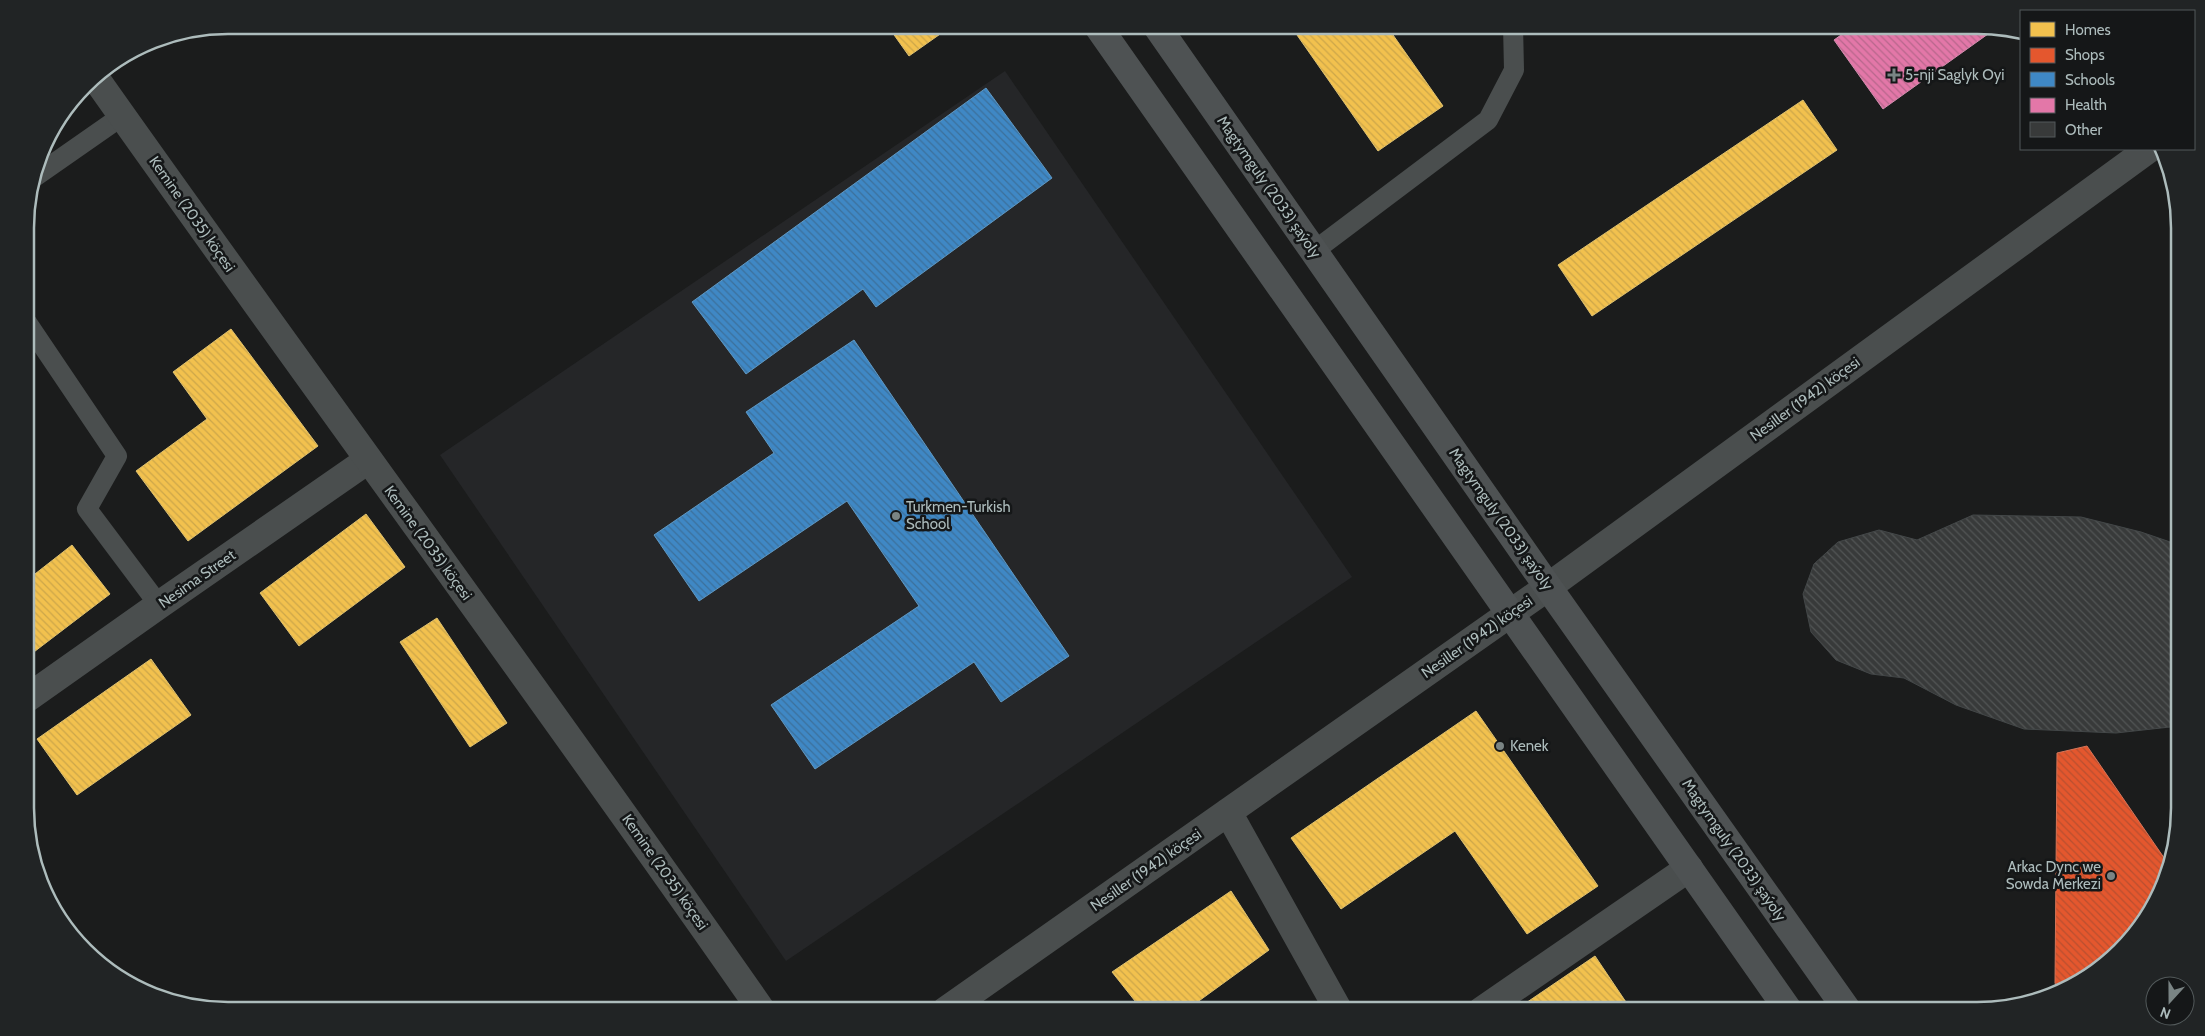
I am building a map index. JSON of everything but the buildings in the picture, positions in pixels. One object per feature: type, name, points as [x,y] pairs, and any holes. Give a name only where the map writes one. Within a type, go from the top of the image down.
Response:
[{"type":"main road","points":[[1104,34],[1783,1002]]},
{"type":"main road","name":"Magtymguly (2033) şaýoly","points":[[1162,34],[1842,1002]]},
{"type":"street","name":"Kemine (2035) köçesi","points":[[99,83],[368,460],[628,818],[756,1002]]},
{"type":"street","name":"Nesiller (1942) köçesi","points":[[958,1002],[1548,586],[2148,150]]},
{"type":"street","name":"Nesima Street","points":[[34,693],[368,460]]},
{"type":"street","points":[[1228,812],[1334,1002]]},
{"type":"street","points":[[1494,1002],[1689,868]]},
{"type":"lane","points":[[1314,251],[1488,120],[1514,70],[1513,34]]},
{"type":"lane","points":[[42,172],[122,116]]},
{"type":"lane","points":[[34,333],[117,456],[87,509],[159,605]]},
{"type":"shaded area","name":"Turkmen-Turkish School","points":[[1005,71],[1352,577],[786,961],[440,455]]},
{"type":"place","name":"5-nji Saglyk Oyi","points":[[1894,75]]},
{"type":"place","name":"Turkmen-Turkish School","points":[[896,516]]},
{"type":"place","name":"Kenek","points":[[1500,746]]},
{"type":"place","name":"Arkac Dync we Sowda Merkezi","points":[[2111,876]]}]
